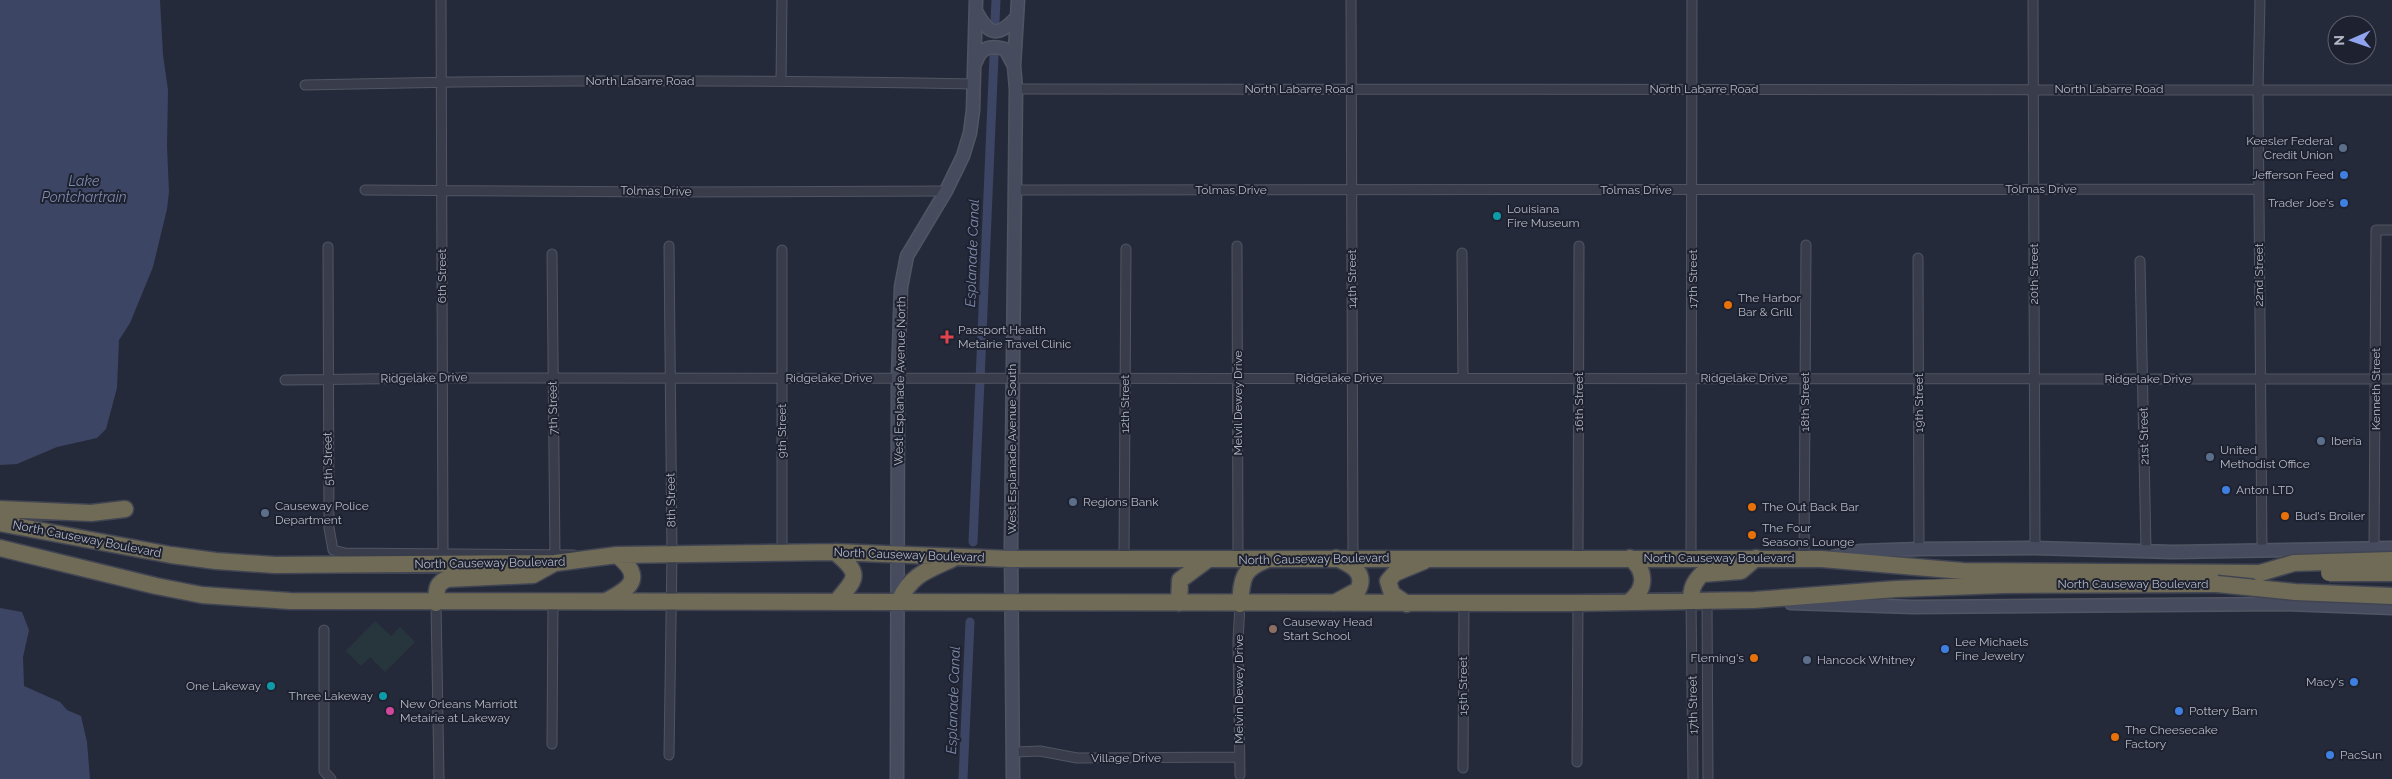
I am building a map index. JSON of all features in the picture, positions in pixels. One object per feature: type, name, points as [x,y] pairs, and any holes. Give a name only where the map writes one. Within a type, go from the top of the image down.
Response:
[{"type":"highway","points":[[0,509],[106,513],[125,509]]},
{"type":"highway","name":"North Causeway Boulevard","points":[[0,523],[140,550],[216,561],[275,565],[383,566],[609,556],[782,552],[835,552],[1012,559],[1238,560],[1333,557],[1804,558],[1963,571],[2132,578],[2217,584],[2392,587]]},
{"type":"highway","name":"North Causeway Boulevard","points":[[0,548],[156,586],[202,595],[290,601],[436,603],[553,601],[1011,601],[1240,604],[1578,603],[1754,600],[1896,589],[2260,573],[2392,573]]},
{"type":"highway","points":[[835,552],[852,566],[854,576],[850,585],[836,602]]},
{"type":"highway","points":[[604,602],[624,592],[631,585],[632,571],[627,564],[609,556]]},
{"type":"highway","points":[[899,601],[910,582],[918,575],[956,557]]},
{"type":"highway","points":[[1332,604],[1358,590],[1361,577],[1358,571],[1350,564],[1333,557]]},
{"type":"highway","points":[[436,603],[436,588],[441,581],[446,579],[532,576],[555,558]]},
{"type":"highway","points":[[1407,604],[1392,594],[1388,581],[1395,573],[1430,558]]},
{"type":"highway","points":[[1629,602],[1640,592],[1643,577],[1640,569],[1630,558]]},
{"type":"highway","points":[[1699,601],[1691,589],[1694,581],[1702,574],[1741,572],[1756,558]]},
{"type":"highway","points":[[1240,604],[1242,581],[1247,571],[1254,564],[1268,559]]},
{"type":"highway","points":[[1179,603],[1180,580],[1207,560]]},
{"type":"highway","points":[[2260,573],[2294,563],[2392,560]]},
{"type":"highway","points":[[2217,584],[2296,592],[2392,596]]},
{"type":"main road","name":"West Esplanade Avenue South","points":[[1013,779],[1011,601],[1016,89],[1014,66],[1018,0]]},
{"type":"main road","points":[[976,5],[987,28],[996,31],[1004,30],[1016,18]]},
{"type":"main road","name":"West Esplanade Avenue North","points":[[897,779],[899,601],[898,378],[901,287],[907,256],[946,191],[963,156],[970,133],[975,64],[976,5]]},
{"type":"main road","points":[[975,64],[979,52],[986,48],[998,47],[1005,49],[1014,66]]},
{"type":"main road","name":"North Causeway Boulevard","points":[[1822,559],[1860,550],[1919,548],[2035,548],[2173,552],[2392,548]]},
{"type":"main road","points":[[2349,607],[2338,597],[2333,584],[2334,569],[2341,557],[2353,548]]},
{"type":"main road","points":[[2239,604],[2262,599],[2262,550]]},
{"type":"main road","name":"North Causeway Boulevard","points":[[1754,600],[1818,605],[1914,607],[2239,604],[2392,608]]},
{"type":"street","name":"6th Street","points":[[441,0],[443,553]]},
{"type":"street","points":[[781,81],[782,0]]},
{"type":"street","name":"14th Street","points":[[1350,0],[1353,557]]},
{"type":"street","name":"17th Street","points":[[1691,558],[1692,0]]},
{"type":"street","name":"20th Street","points":[[2033,0],[2035,548]]},
{"type":"street","name":"22nd Street","points":[[2260,0],[2258,89],[2262,550]]},
{"type":"street","name":"North Labarre Road","points":[[305,85],[441,82],[781,81],[974,84]]},
{"type":"street","name":"North Labarre Road","points":[[1016,89],[2392,90]]},
{"type":"street","name":"Tolmas Drive","points":[[1014,190],[2259,189]]},
{"type":"street","name":"Tolmas Drive","points":[[365,190],[946,191]]},
{"type":"street","name":"Kenneth Street","points":[[2374,548],[2376,230],[2392,230]]},
{"type":"street","name":"18th Street","points":[[1804,558],[1806,245]]},
{"type":"street","name":"8th Street","points":[[669,246],[672,554],[669,755]]},
{"type":"street","name":"Melvil Dewey Drive","points":[[1237,246],[1238,560]]},
{"type":"street","name":"16th Street","points":[[1578,558],[1579,246]]},
{"type":"street","name":"5th Street","points":[[328,247],[327,380],[331,543],[333,550],[344,554],[443,553],[555,558]]},
{"type":"street","name":"12th Street","points":[[1124,558],[1126,249]]},
{"type":"street","name":"9th Street","points":[[782,250],[782,552]]},
{"type":"street","points":[[1462,253],[1463,378]]},
{"type":"street","name":"7th Street","points":[[552,254],[555,558]]},
{"type":"street","name":"19th Street","points":[[1918,258],[1919,548]]},
{"type":"street","name":"21st Street","points":[[2140,261],[2146,550]]},
{"type":"street","name":"Ridgelake Drive","points":[[285,380],[442,378],[2392,379]]},
{"type":"street","points":[[552,744],[553,601]]},
{"type":"street","name":"17th Street","points":[[1693,779],[1699,601]]},
{"type":"street","name":"17th Street","points":[[1699,601],[1708,779]]},
{"type":"street","points":[[436,603],[439,779]]},
{"type":"street","points":[[1576,762],[1578,603]]},
{"type":"street","name":"Melvin Dewey Drive","points":[[1240,604],[1238,641],[1240,775]]},
{"type":"street","name":"15th Street","points":[[1463,768],[1464,604]]},
{"type":"street","points":[[324,630],[324,772],[331,779]]},
{"type":"street","name":"Village Drive","points":[[1014,752],[1040,751],[1077,758],[1240,757]]},
{"type":"shaded area","points":[[375,621],[391,636],[400,627],[415,642],[385,672],[370,657],[361,666],[346,651]]},
{"type":"water","name":"Lake Pontchartrain","points":[[0,0],[160,0],[163,55],[168,90],[167,147],[169,192],[167,209],[153,267],[130,323],[119,340],[117,388],[106,429],[97,438],[57,447],[17,464],[0,465]]},
{"type":"water","points":[[0,608],[22,612],[29,630],[23,657],[24,686],[60,702],[67,710],[81,716],[87,742],[90,779],[0,779]]},
{"type":"waterway","name":"Esplanade Canal","points":[[995,21],[996,0]]},
{"type":"waterway","name":"Esplanade Canal","points":[[973,542],[994,56]]},
{"type":"waterway","name":"Esplanade Canal","points":[[963,779],[970,622]]},
{"type":"place","name":"Keesler Federal Credit Union","points":[[2343,148]]},
{"type":"place","name":"Jefferson Feed","points":[[2344,175]]},
{"type":"place","name":"Trader Joe's","points":[[2344,203]]},
{"type":"place","name":"Louisiana Fire Museum","points":[[1497,216]]},
{"type":"place","name":"The Harbor Bar & Grill","points":[[1728,305]]},
{"type":"place","name":"Passport Health Metairie Travel Clinic","points":[[947,337]]},
{"type":"place","name":"Iberia","points":[[2321,441]]},
{"type":"place","name":"United Methodist Office","points":[[2210,457]]},
{"type":"place","name":"Anton LTD","points":[[2226,490]]},
{"type":"place","name":"Regions Bank","points":[[1073,502]]},
{"type":"place","name":"The Out Back Bar","points":[[1752,507]]},
{"type":"place","name":"Causeway Police Department","points":[[265,513]]},
{"type":"place","name":"Bud's Broiler","points":[[2285,516]]},
{"type":"place","name":"The Four Seasons Lounge","points":[[1752,535]]},
{"type":"place","name":"Causeway Head Start School","points":[[1273,629]]},
{"type":"place","name":"Lee Michaels Fine Jewelry","points":[[1945,649]]},
{"type":"place","name":"Fleming's","points":[[1754,658]]},
{"type":"place","name":"Hancock Whitney","points":[[1807,660]]},
{"type":"place","name":"Macy's","points":[[2354,682]]},
{"type":"place","name":"One Lakeway","points":[[271,686]]},
{"type":"place","name":"Three Lakeway","points":[[383,696]]},
{"type":"place","name":"New Orleans Marriott Metairie at Lakeway","points":[[390,711]]},
{"type":"place","name":"Pottery Barn","points":[[2179,711]]},
{"type":"place","name":"The Cheesecake Factory","points":[[2115,737]]},
{"type":"place","name":"PacSun","points":[[2330,755]]}]
